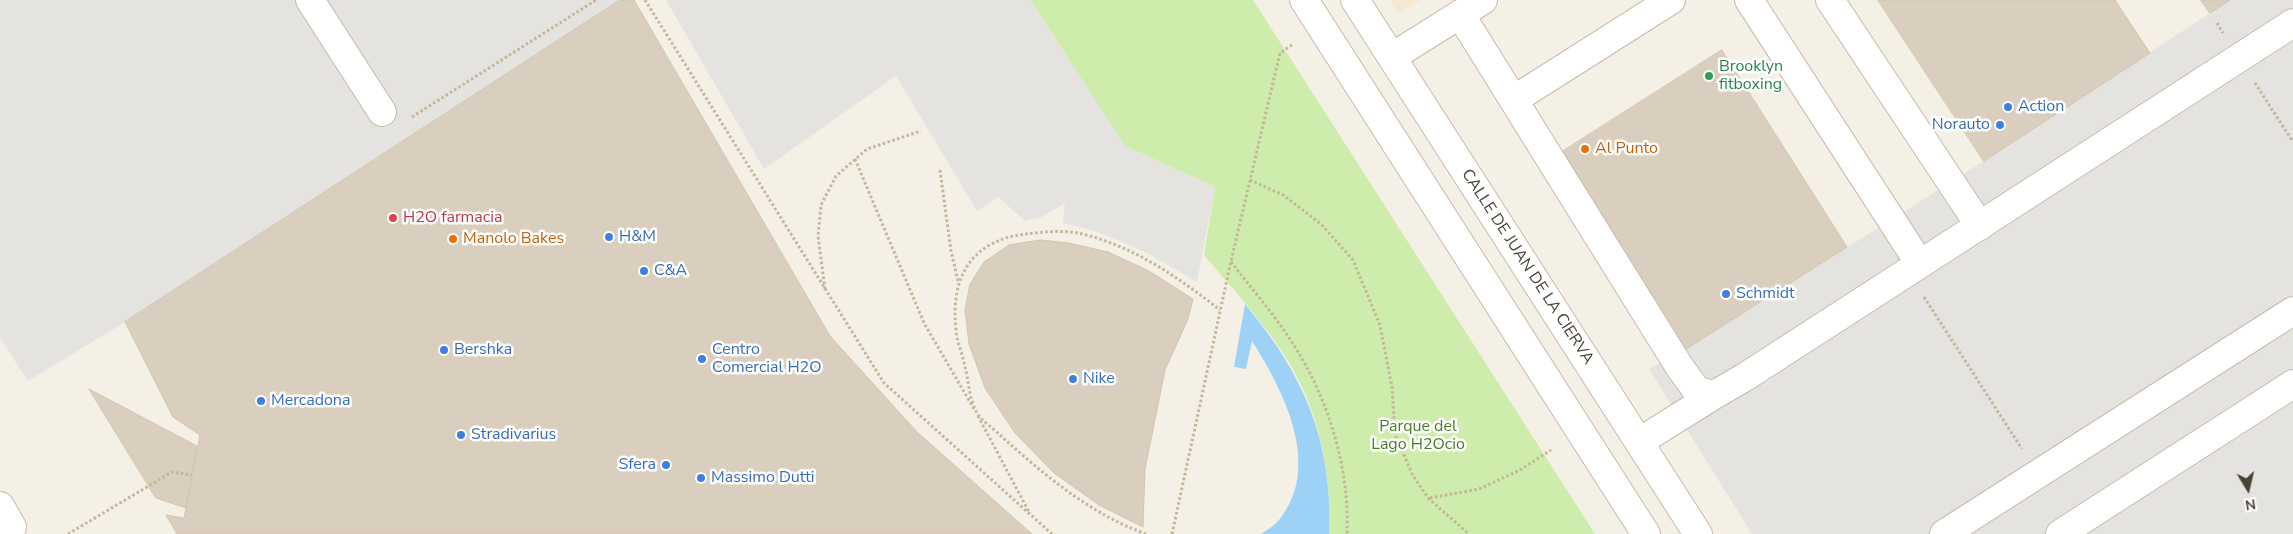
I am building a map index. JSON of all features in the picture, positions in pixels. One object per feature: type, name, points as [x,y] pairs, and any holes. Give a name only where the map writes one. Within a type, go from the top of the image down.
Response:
[{"type":"street","points":[[310,0],[382,112]]},
{"type":"street","points":[[1304,0],[1646,534]]},
{"type":"street","name":"CALLE DE JUAN DE LA CIERVA","points":[[1355,0],[1698,534]]},
{"type":"street","points":[[1515,99],[1671,0]]},
{"type":"street","points":[[1749,0],[1914,268]]},
{"type":"street","points":[[1830,0],[1980,226]]},
{"type":"street","points":[[1392,57],[1472,7],[1515,99],[1679,366],[1697,391],[1714,395]]},
{"type":"street","points":[[1639,442],[1980,226],[2293,23]]},
{"type":"street","points":[[1944,534],[2293,312]]},
{"type":"street","points":[[2060,534],[2293,384]]},
{"type":"path","points":[[410,118],[596,0]]},
{"type":"path","points":[[645,0],[825,292],[884,383],[1052,534]]},
{"type":"path","points":[[1172,534],[1220,310],[1280,53],[1292,45]]},
{"type":"path","points":[[825,292],[818,236],[821,205],[836,176],[867,149],[921,131]]},
{"type":"path","points":[[855,159],[924,322],[976,412],[1031,515]]},
{"type":"path","points":[[940,170],[951,251],[958,285]]},
{"type":"path","points":[[1250,180],[1283,195],[1321,224],[1353,260],[1380,325],[1392,387],[1395,434],[1413,476],[1429,498],[1469,534]]},
{"type":"path","points":[[1146,534],[1108,518],[1059,485],[1028,460],[976,412],[956,332],[955,307],[958,285],[966,268],[975,256],[990,243],[1009,236],[1045,232],[1077,233],[1108,242],[1156,265],[1220,310]]},
{"type":"path","points":[[1231,262],[1283,329],[1312,378],[1334,432],[1345,476],[1347,534]]},
{"type":"path","points":[[1914,268],[2038,474]]},
{"type":"path","points":[[1429,498],[1479,489],[1520,470],[1551,450]]},
{"type":"path","points":[[68,534],[172,472],[192,475]]},
{"type":"shaded area","points":[[0,0],[620,0],[125,322],[28,381],[0,338]]},
{"type":"shaded area","points":[[666,0],[1030,0],[1125,146],[1215,187],[1197,282],[1147,253],[1098,232],[1063,223],[1065,203],[1042,217],[1025,221],[998,197],[977,211],[896,76],[764,169]]},
{"type":"shaded area","points":[[1390,0],[1421,0],[1398,13]]},
{"type":"shaded area","points":[[2230,0],[2293,0],[2293,534],[1752,534],[1649,369],[1683,351],[1984,161]]},
{"type":"green space","name":"Parque del Lago H2Ocio","points":[[1030,0],[1253,0],[1595,534],[1329,534],[1328,486],[1325,463],[1314,417],[1305,395],[1295,373],[1265,327],[1204,255],[1215,187],[1125,146]]},
{"type":"water","points":[[1245,304],[1266,330],[1284,357],[1299,383],[1311,411],[1320,439],[1326,469],[1329,500],[1329,534],[1261,534],[1279,520],[1292,499],[1298,476],[1298,453],[1294,429],[1286,405],[1252,341],[1246,369],[1234,367]]},
{"type":"building","points":[[620,0],[634,0],[830,336],[917,432],[1032,534],[177,534],[166,515],[184,518],[200,435],[173,417],[125,322]]},
{"type":"building","name":"Action","points":[[1878,0],[2115,0],[2150,53],[1984,161]]},
{"type":"building","points":[[2201,0],[2230,0],[2210,13]]},
{"type":"building","points":[[1722,50],[1847,247],[1683,351],[1557,155]]},
{"type":"building","name":"Nike","points":[[1041,240],[1069,243],[1108,252],[1149,271],[1193,299],[1188,319],[1165,370],[1145,469],[1143,527],[1099,505],[1054,473],[1015,433],[985,388],[969,344],[965,310],[970,284],[984,262],[1009,245]]},
{"type":"building","points":[[89,389],[197,446],[186,508],[156,498]]},
{"type":"place","name":"Brooklyn fitboxing","points":[[1709,76]]},
{"type":"place","name":"Action","points":[[2008,107]]},
{"type":"place","name":"Norauto","points":[[2000,125]]},
{"type":"place","name":"Al Punto","points":[[1585,149]]},
{"type":"place","name":"H2O farmacia","points":[[393,218]]},
{"type":"place","name":"H&M","points":[[609,237]]},
{"type":"place","name":"Manolo Bakes","points":[[453,239]]},
{"type":"place","name":"C&A","points":[[644,271]]},
{"type":"place","name":"Schmidt","points":[[1726,294]]},
{"type":"place","name":"Bershka","points":[[444,350]]},
{"type":"place","name":"Centro Comercial H2O","points":[[702,359]]},
{"type":"place","name":"Nike","points":[[1073,379]]},
{"type":"place","name":"Mercadona","points":[[261,401]]},
{"type":"place","name":"Stradivarius","points":[[461,435]]},
{"type":"place","name":"Sfera","points":[[666,465]]},
{"type":"place","name":"Massimo Dutti","points":[[701,478]]}]
